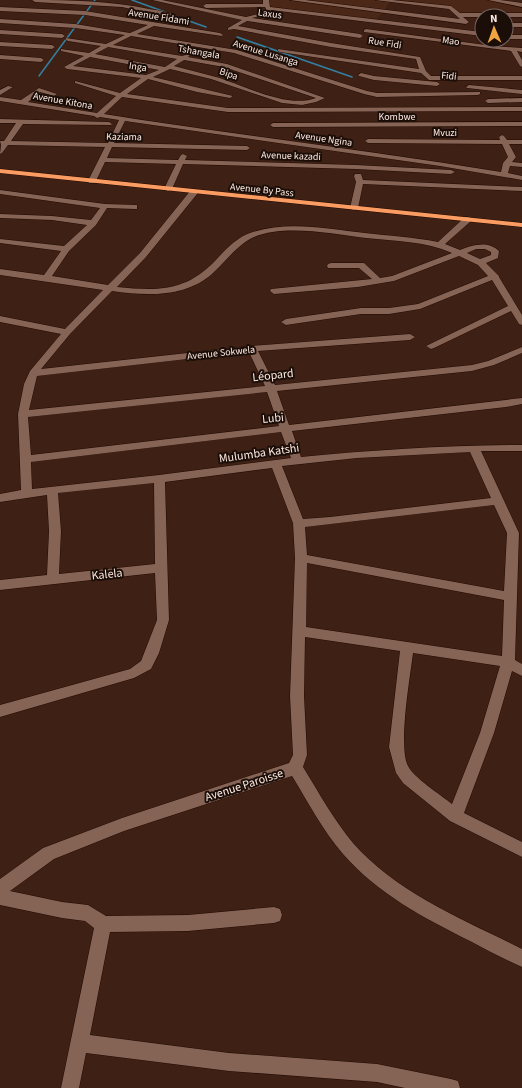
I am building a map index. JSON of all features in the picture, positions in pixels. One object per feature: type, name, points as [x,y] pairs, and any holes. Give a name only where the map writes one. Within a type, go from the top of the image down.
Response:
[{"type":"highway","name":"Avenue By Pass","points":[[0,171],[522,225]]},
{"type":"street","points":[[35,0],[93,2],[173,16]]},
{"type":"street","name":"Laxus","points":[[155,0],[166,1],[246,19],[360,36]]},
{"type":"street","points":[[293,0],[463,21],[474,27]]},
{"type":"street","points":[[378,0],[451,8],[463,21]]},
{"type":"street","points":[[491,0],[522,5]]},
{"type":"street","points":[[321,55],[360,36],[365,29],[384,11],[390,1]]},
{"type":"street","points":[[183,6],[268,6],[474,33]]},
{"type":"street","points":[[97,116],[121,94],[146,78],[168,68],[200,46],[246,19],[266,14],[268,6]]},
{"type":"street","points":[[268,6],[336,23]]},
{"type":"street","name":"Avenue Fidami","points":[[0,9],[85,14],[220,35]]},
{"type":"street","points":[[458,15],[522,15]]},
{"type":"street","name":"Avenue Lusanga","points":[[0,21],[75,26],[235,51],[256,56],[269,62],[361,92],[377,95],[478,90]]},
{"type":"street","points":[[88,55],[154,24]]},
{"type":"street","name":"Rue Fidi","points":[[233,27],[339,46],[418,58],[423,71],[429,78]]},
{"type":"street","name":"Mao","points":[[365,29],[409,42],[452,49],[513,51]]},
{"type":"street","name":"Tshangala","points":[[0,32],[65,37],[184,58],[239,65],[322,98]]},
{"type":"street","name":"Mao","points":[[387,35],[474,46]]},
{"type":"street","points":[[0,44],[52,47]]},
{"type":"street","name":"Mao","points":[[493,48],[513,51]]},
{"type":"street","name":"Bipa","points":[[63,50],[168,68],[214,78],[290,103],[308,102],[322,98]]},
{"type":"street","points":[[280,50],[423,71]]},
{"type":"street","points":[[522,50],[513,51],[522,65]]},
{"type":"street","name":"Inga","points":[[88,55],[67,67],[146,78],[191,89],[230,96]]},
{"type":"street","points":[[227,71],[256,56]]},
{"type":"street","points":[[0,57],[41,60]]},
{"type":"street","points":[[191,89],[220,74]]},
{"type":"street","name":"Fidi","points":[[360,76],[450,85]]},
{"type":"street","points":[[374,78],[379,86],[377,95],[380,102],[384,105],[384,110],[390,126],[398,133],[394,142]]},
{"type":"street","points":[[421,82],[429,78],[522,78]]},
{"type":"street","points":[[77,82],[121,94],[228,110],[522,109]]},
{"type":"street","points":[[0,85],[10,87],[0,93]]},
{"type":"street","name":"Fidi","points":[[461,86],[478,90],[522,92]]},
{"type":"street","points":[[22,103],[39,90],[54,94]]},
{"type":"street","points":[[478,90],[505,142],[509,160],[504,176]]},
{"type":"street","points":[[0,104],[4,100]]},
{"type":"street","name":"Avenue Kitona","points":[[4,100],[97,116],[122,122]]},
{"type":"street","points":[[484,101],[522,100]]},
{"type":"street","points":[[0,121],[122,122],[92,181]]},
{"type":"street","points":[[0,152],[3,143],[21,121]]},
{"type":"street","name":"Avenue Ngina","points":[[122,122],[187,138],[399,158],[522,178]]},
{"type":"street","name":"Kombwe","points":[[273,125],[390,126],[522,124]]},
{"type":"street","points":[[168,189],[181,162],[187,138]]},
{"type":"street","name":"Kaziama","points":[[3,143],[111,145],[187,138],[247,148]]},
{"type":"street","name":"Mvuzi","points":[[368,141],[522,142]]},
{"type":"street","points":[[509,160],[522,157]]},
{"type":"street","points":[[399,158],[402,169]]},
{"type":"street","name":"Avenue kazadi","points":[[104,160],[356,167],[469,173],[475,172],[475,170]]},
{"type":"street","points":[[509,160],[522,164]]},
{"type":"street","points":[[354,208],[360,182],[356,167]]},
{"type":"street","points":[[360,182],[522,189]]},
{"type":"street","points":[[0,192],[58,210],[93,223]]},
{"type":"street","points":[[27,493],[23,414],[29,384],[33,373],[67,332],[143,255],[194,192]]},
{"type":"street","points":[[46,278],[66,249],[93,223],[105,206]]},
{"type":"street","points":[[0,216],[105,206],[134,207]]},
{"type":"street","points":[[439,245],[468,219]]},
{"type":"street","points":[[0,272],[150,291],[179,288],[195,283],[211,271],[240,241],[272,230],[311,231],[417,241],[439,245],[480,262],[495,276],[522,322]]},
{"type":"street","points":[[0,241],[66,249]]},
{"type":"street","points":[[274,291],[379,280],[408,273],[458,253],[480,247],[491,248],[495,251],[495,256],[480,262]]},
{"type":"street","points":[[331,266],[361,266],[379,280]]},
{"type":"street","points":[[286,322],[361,311],[389,311],[415,307],[495,276]]},
{"type":"street","points":[[431,346],[512,307]]},
{"type":"street","points":[[0,319],[67,332]]},
{"type":"street","name":"Avenue Sokwela","points":[[33,373],[252,349],[410,337]]},
{"type":"street","points":[[252,349],[271,388],[287,429],[297,461]]},
{"type":"street","name":"Léopard","points":[[23,414],[476,368],[522,350]]},
{"type":"street","name":"Lubi","points":[[26,459],[522,401]]},
{"type":"street","points":[[455,816],[488,733],[508,662],[511,597],[517,561],[512,533],[516,523],[498,501],[474,448]]},
{"type":"street","name":"Mulumba Katshi","points":[[0,498],[27,493],[357,455],[474,448],[522,448]]},
{"type":"street","name":"Avenue Paroisse","points":[[0,889],[49,853],[122,825],[295,768],[300,755],[297,696],[301,558],[299,523],[276,464]]},
{"type":"street","points":[[0,712],[134,674],[146,665],[152,653],[163,620],[159,479]]},
{"type":"street","points":[[52,491],[55,531],[53,580]]},
{"type":"street","points":[[299,523],[330,521],[498,501]]},
{"type":"street","points":[[301,558],[511,597]]},
{"type":"street","name":"Kalela","points":[[0,585],[161,568]]},
{"type":"street","points":[[299,631],[508,662],[522,671]]},
{"type":"street","points":[[407,647],[396,747],[401,768],[408,778],[455,816],[522,850]]},
{"type":"street","points":[[295,768],[335,831],[356,858],[379,879],[428,910],[522,958]]},
{"type":"street","points":[[0,897],[62,910],[88,913],[103,924],[188,923],[274,915]]},
{"type":"street","points":[[70,1088],[103,924]]},
{"type":"street","points":[[79,1042],[229,1062],[377,1073],[451,1088]]},
{"type":"shaded area","points":[[267,0],[290,0],[353,8],[296,0],[374,0],[388,2],[389,0],[488,0],[522,5],[522,14],[514,14],[514,8],[474,8],[474,14],[457,14],[451,8],[390,1],[384,11],[374,21],[272,7],[269,5]]},
{"type":"waterway","points":[[39,76],[95,0]]},
{"type":"waterway","points":[[132,0],[165,12]]},
{"type":"waterway","points":[[172,15],[206,27]]},
{"type":"waterway","points":[[237,37],[352,77]]}]
